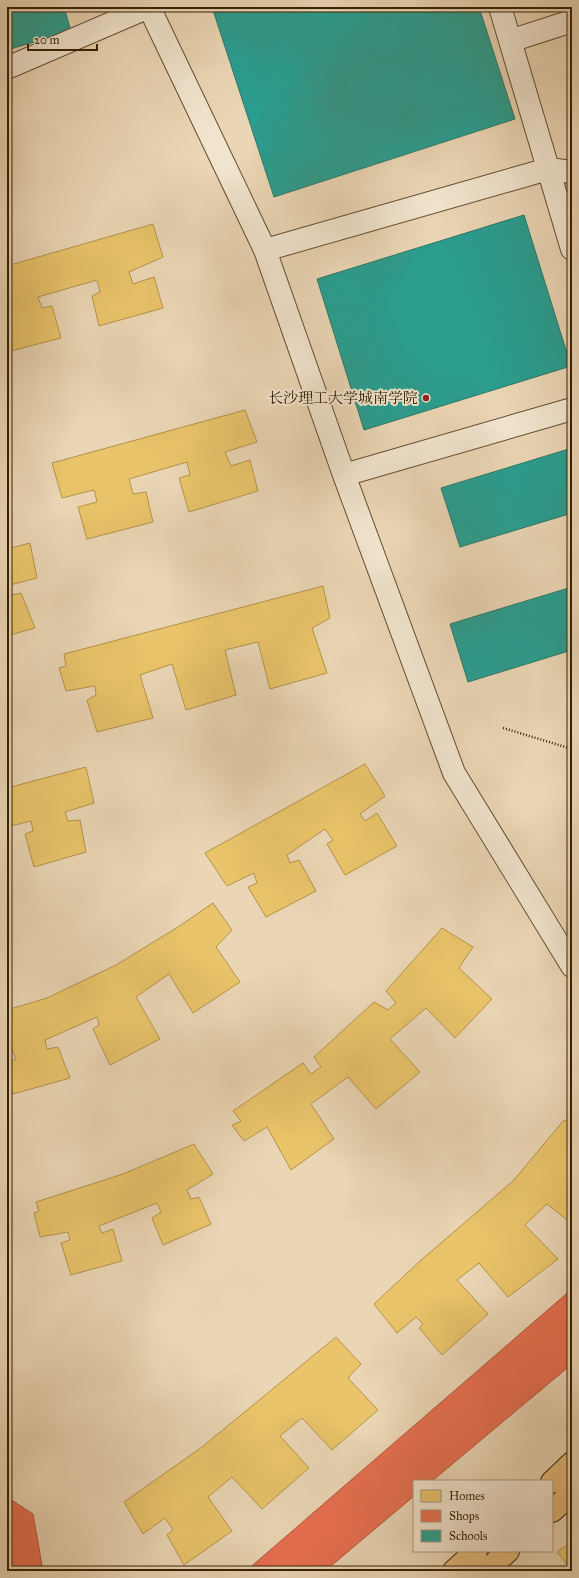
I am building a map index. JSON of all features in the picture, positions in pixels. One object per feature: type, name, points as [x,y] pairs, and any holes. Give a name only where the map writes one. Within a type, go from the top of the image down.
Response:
[{"type":"main road","points":[[553,1481],[572,1464]]},
{"type":"main road","points":[[553,1510],[572,1493]]},
{"type":"main road","points":[[454,1571],[475,1552]]},
{"type":"main road","points":[[486,1571],[507,1552]]},
{"type":"street","points":[[7,68],[149,7],[265,250],[344,475],[454,773],[572,966]]},
{"type":"street","points":[[500,7],[572,249]]},
{"type":"street","points":[[510,41],[572,21]]},
{"type":"street","points":[[265,250],[548,169],[572,172]]},
{"type":"street","points":[[344,475],[572,409]]},
{"type":"path","points":[[503,728],[572,749]]},
{"type":"building: Homes","points":[[153,224],[163,257],[129,272],[133,284],[154,277],[163,308],[99,326],[92,296],[100,292],[97,280],[38,297],[42,308],[52,306],[61,338],[7,352],[7,266]]},
{"type":"building: Homes","points":[[245,410],[257,442],[225,452],[231,466],[250,460],[258,491],[189,512],[179,478],[190,475],[187,462],[129,479],[133,494],[146,492],[153,522],[87,539],[78,507],[97,502],[94,490],[62,498],[52,463]]},
{"type":"building: Homes","points":[[30,543],[37,578],[10,585],[12,595],[21,593],[35,628],[7,636],[7,549]]},
{"type":"building: Homes","points":[[323,586],[330,618],[312,628],[327,673],[270,689],[258,642],[225,650],[236,695],[186,710],[172,664],[140,675],[153,718],[97,732],[87,700],[96,695],[95,686],[66,691],[59,668],[66,666],[64,654]]},
{"type":"building: Homes","points":[[365,764],[385,796],[360,814],[365,821],[377,813],[397,846],[345,875],[327,844],[333,840],[325,829],[287,855],[290,863],[299,860],[316,891],[266,917],[248,887],[257,883],[254,873],[227,886],[205,853]]},
{"type":"building: Homes","points":[[86,767],[94,803],[65,812],[68,821],[80,820],[86,852],[34,867],[25,834],[33,831],[31,821],[7,827],[7,788]]},
{"type":"building: Homes","points":[[213,903],[232,930],[216,947],[240,982],[193,1013],[169,974],[136,997],[160,1039],[110,1065],[93,1029],[99,1025],[97,1017],[45,1040],[47,1049],[58,1047],[70,1078],[13,1094],[7,1071],[7,1062],[16,1059],[12,1049],[7,1050],[7,1010],[47,998],[116,965],[178,927]]},
{"type":"building: Homes","points":[[442,928],[473,947],[459,968],[492,999],[455,1038],[426,1008],[390,1039],[420,1072],[376,1109],[348,1077],[311,1104],[334,1139],[291,1170],[267,1127],[244,1141],[232,1125],[241,1121],[233,1111],[303,1063],[311,1074],[321,1067],[314,1057],[374,1002],[388,1010],[396,1003],[386,991]]},
{"type":"building: Homes","points":[[564,1120],[572,1124],[572,1224],[547,1204],[525,1225],[558,1259],[508,1297],[479,1263],[457,1280],[488,1314],[442,1355],[419,1328],[423,1324],[416,1317],[397,1333],[374,1304],[420,1261],[513,1181]]},
{"type":"building: Homes","points":[[194,1144],[213,1174],[187,1190],[191,1199],[199,1197],[211,1224],[163,1245],[152,1218],[161,1212],[157,1203],[99,1226],[102,1233],[113,1229],[122,1261],[71,1275],[61,1243],[70,1240],[68,1232],[40,1237],[34,1213],[39,1211],[36,1202],[123,1174]]},
{"type":"building: Homes","points":[[336,1337],[361,1364],[348,1378],[378,1410],[332,1450],[302,1418],[280,1436],[309,1468],[262,1509],[232,1477],[208,1497],[232,1531],[184,1565],[167,1535],[173,1530],[165,1518],[143,1534],[124,1502],[202,1447]]},
{"type":"building: Homes","points":[[572,1541],[572,1571],[557,1552]]},
{"type":"building: Shops","points":[[572,1289],[572,1364],[433,1480],[413,1480],[413,1497],[325,1571],[246,1571]]},
{"type":"building: Shops","points":[[7,1497],[33,1514],[43,1571],[7,1571]]},
{"type":"building: Schools","points":[[7,7],[64,7],[71,31],[7,50]]},
{"type":"building: Schools","points":[[212,7],[479,7],[515,119],[274,197]]},
{"type":"building: Schools","points":[[524,215],[571,366],[364,430],[317,279]]},
{"type":"building: Schools","points":[[572,448],[572,522],[569,514],[460,547],[441,488]]},
{"type":"building: Schools","points":[[572,587],[572,650],[468,682],[450,624]]},
{"type":"place","name":"长沙理工大学城南学院","points":[[426,398]]}]
